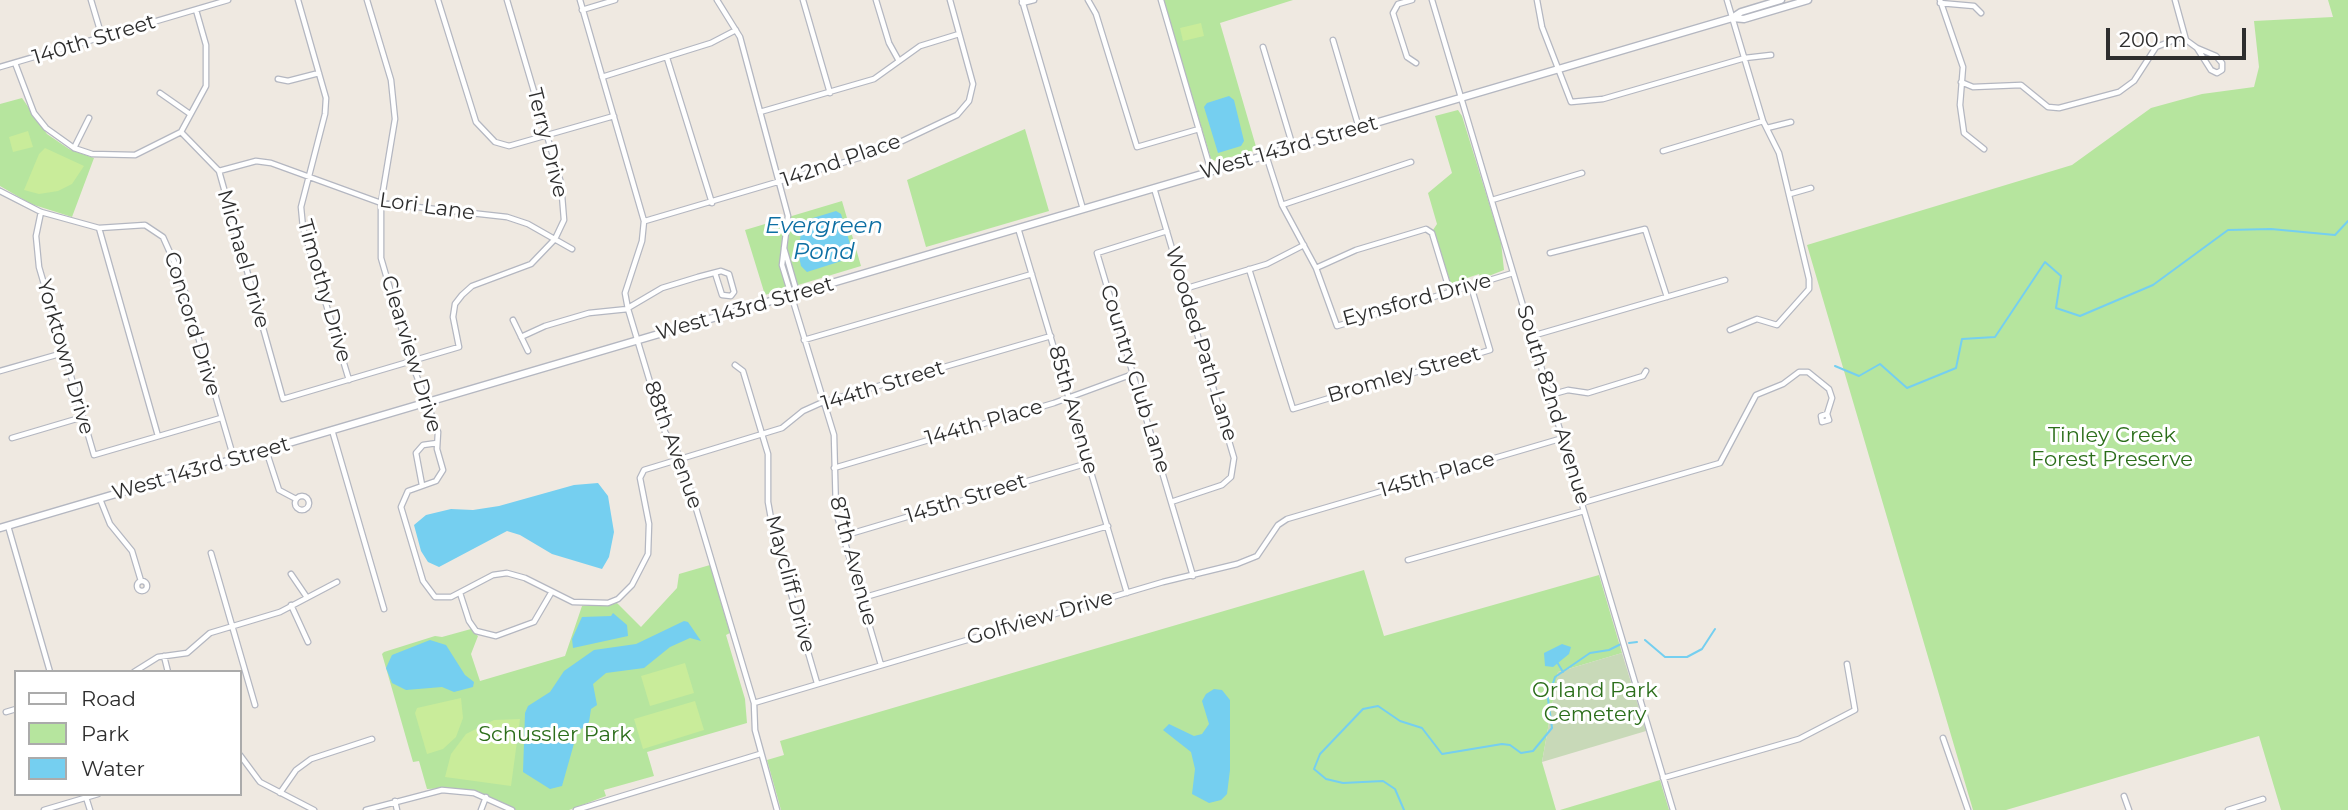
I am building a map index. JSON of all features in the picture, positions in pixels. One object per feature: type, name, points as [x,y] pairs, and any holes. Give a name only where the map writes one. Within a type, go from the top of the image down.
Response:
[{"type":"main road","name":"West 143rd Street","points":[[0,528],[1732,18],[1741,12],[1781,0]]},
{"type":"main road","name":"West 143rd Street","points":[[1732,18],[1744,19],[1808,0]]},
{"type":"street","points":[[91,0],[102,37]]},
{"type":"street","name":"140th Street","points":[[0,68],[228,0]]},
{"type":"street","name":"Timothy Drive","points":[[298,0],[326,99],[326,114],[301,207],[303,228],[349,380]]},
{"type":"street","name":"Clearview Drive","points":[[367,0],[391,80],[395,119],[382,202],[381,258],[411,361],[438,432],[437,443],[443,470],[436,481],[404,494],[401,507],[423,581],[435,597],[447,598],[460,593]]},
{"type":"street","points":[[438,0],[476,122],[495,142],[509,146],[614,116]]},
{"type":"street","name":"Terry Drive","points":[[507,0],[561,183],[564,220],[555,239]]},
{"type":"street","name":"88th Avenue","points":[[580,0],[645,221],[642,241],[625,293],[628,308],[665,432],[681,458],[754,702],[754,721],[760,754],[778,810]]},
{"type":"street","points":[[583,10],[615,0]]},
{"type":"street","points":[[717,0],[737,30],[779,182]]},
{"type":"street","points":[[803,0],[830,93]]},
{"type":"street","points":[[876,0],[889,43],[899,61]]},
{"type":"street","name":"142nd Place","points":[[645,221],[887,149],[957,115],[969,101],[973,85],[950,0]]},
{"type":"street","points":[[1034,0],[1022,2],[1083,209]]},
{"type":"street","points":[[1088,0],[1096,15],[1137,147],[1199,129]]},
{"type":"street","points":[[1161,0],[1211,171]]},
{"type":"street","points":[[1412,0],[1398,4],[1393,13],[1407,57],[1416,63]]},
{"type":"street","name":"South 82nd Avenue","points":[[1432,0],[1673,810]]},
{"type":"street","points":[[1537,0],[1542,27],[1571,102],[1604,99],[1745,58],[1771,55]]},
{"type":"street","points":[[1727,0],[1763,121],[1779,153],[1798,225],[1794,227],[1809,279],[1809,289],[1777,325],[1758,318],[1730,330]]},
{"type":"street","points":[[2175,0],[2186,40],[2216,56],[2222,63],[2222,70],[2217,73],[2211,70],[2197,48]]},
{"type":"street","points":[[1981,13],[1974,6],[1940,2],[1963,67],[1961,82],[1964,133],[1984,149]]},
{"type":"street","points":[[15,63],[34,113],[46,128],[74,148],[104,156],[135,155],[181,132],[206,86],[207,55],[195,10]]},
{"type":"street","points":[[602,78],[667,58],[737,30]]},
{"type":"street","points":[[760,112],[874,79],[923,45],[960,34]]},
{"type":"street","points":[[1961,82],[1973,87],[2021,85],[2048,107],[2059,108],[2119,92],[2134,81],[2156,47],[2177,39]]},
{"type":"street","points":[[1333,40],[1359,128]]},
{"type":"street","points":[[1263,47],[1293,147]]},
{"type":"street","points":[[667,58],[712,203]]},
{"type":"street","points":[[278,79],[288,82],[319,73]]},
{"type":"street","points":[[160,93],[190,114]]},
{"type":"street","points":[[74,148],[89,118]]},
{"type":"street","points":[[1663,151],[1763,121]]},
{"type":"street","points":[[1767,128],[1791,122]]},
{"type":"street","name":"Michael Drive","points":[[181,132],[219,171],[283,399],[349,380]]},
{"type":"street","name":"Eynsford Drive","points":[[1266,155],[1282,205],[1317,268],[1337,326],[1513,273]]},
{"type":"street","name":"Lori Lane","points":[[219,171],[256,161],[271,163],[309,179],[382,202],[507,217],[528,224],[572,249]]},
{"type":"street","points":[[1282,205],[1411,162]]},
{"type":"street","points":[[1492,200],[1582,173]]},
{"type":"street","name":"87th Avenue","points":[[779,182],[788,216],[781,258],[794,294],[804,340],[834,435],[836,512],[881,665]]},
{"type":"street","name":"Wooded Path Lane","points":[[1154,188],[1234,462],[1231,477],[1222,485],[1171,502]]},
{"type":"street","points":[[1790,194],[1811,188]]},
{"type":"street","name":"Concord Drive","points":[[0,191],[41,212],[99,228],[131,223],[145,225],[167,243],[180,275],[234,459]]},
{"type":"street","name":"Yorktown Drive","points":[[41,212],[36,251],[94,455],[221,418]]},
{"type":"street","points":[[99,228],[158,436]]},
{"type":"street","name":"85th Avenue","points":[[1018,228],[1128,593]]},
{"type":"street","points":[[1317,268],[1356,250],[1426,229],[1432,233],[1450,292]]},
{"type":"street","points":[[1550,253],[1645,229],[1667,297]]},
{"type":"street","name":"Country Club Lane","points":[[1167,231],[1097,253],[1193,576]]},
{"type":"street","points":[[349,380],[459,347],[453,317],[455,304],[462,295],[472,286],[531,264],[555,239]]},
{"type":"street","points":[[1184,289],[1279,260],[1304,245]]},
{"type":"street","name":"Bromley Street","points":[[1250,269],[1293,409],[1490,350],[1471,286]]},
{"type":"street","points":[[521,337],[545,326],[589,313],[628,308],[663,288],[715,273],[729,274],[734,292],[731,296],[722,295],[715,273]]},
{"type":"street","points":[[804,340],[1032,274]]},
{"type":"street","points":[[1532,336],[1726,280]]},
{"type":"street","points":[[513,320],[528,351]]},
{"type":"street","name":"144th Street","points":[[681,458],[782,428],[803,411],[823,402],[1051,335]]},
{"type":"street","points":[[0,371],[63,353]]},
{"type":"street","name":"Maycliff Drive","points":[[735,365],[743,371],[768,454],[768,502],[774,535],[817,683]]},
{"type":"street","points":[[1550,396],[1568,390],[1588,393],[1643,376],[1646,371]]},
{"type":"street","points":[[1582,503],[1720,463],[1756,395],[1783,384],[1799,372],[1808,372],[1829,389],[1832,398],[1827,414]]},
{"type":"street","name":"144th Place","points":[[834,468],[1133,374]]},
{"type":"street","points":[[12,438],[83,417]]},
{"type":"street","points":[[332,430],[384,609]]},
{"type":"street","name":"145th Place","points":[[1310,512],[1563,438]]},
{"type":"street","points":[[422,485],[416,453],[424,445],[437,443]]},
{"type":"street","points":[[266,450],[279,489],[296,499]]},
{"type":"street","points":[[551,593],[534,622],[496,636],[476,631],[469,621],[460,593],[493,575],[507,573],[526,578],[573,602],[608,603],[626,593],[648,554],[649,524],[642,472],[681,458]]},
{"type":"street","name":"145th Street","points":[[843,536],[1088,463]]},
{"type":"street","points":[[100,499],[110,524],[132,551],[141,581]]},
{"type":"street","points":[[1408,560],[1584,511]]},
{"type":"street","name":"Golfview Drive","points":[[754,702],[1193,576],[1257,555],[1278,524],[1310,512]]},
{"type":"street","points":[[8,526],[49,670]]},
{"type":"street","points":[[862,598],[1108,526]]},
{"type":"street","points":[[211,553],[256,705]]},
{"type":"street","points":[[291,574],[306,596]]},
{"type":"street","points":[[137,670],[154,658],[187,653],[204,635],[291,605],[337,582]]},
{"type":"street","points":[[291,605],[308,642]]},
{"type":"street","points":[[164,656],[168,670]]},
{"type":"street","points":[[1663,778],[1799,739],[1855,710],[1847,664]]},
{"type":"street","points":[[6,712],[14,710]]},
{"type":"street","points":[[1943,738],[1968,810]]},
{"type":"street","points":[[280,793],[296,770],[311,759],[372,739]]},
{"type":"street","points":[[576,810],[760,754]]},
{"type":"street","points":[[242,758],[254,776],[314,810]]},
{"type":"street","points":[[366,810],[442,790],[486,797],[512,810]]},
{"type":"street","points":[[44,810],[86,796],[90,810]]},
{"type":"street","points":[[2124,796],[2129,810]]},
{"type":"street","points":[[481,810],[486,797]]},
{"type":"street","points":[[2228,810],[2263,799]]},
{"type":"street","points":[[395,801],[397,810]]},
{"type":"green space","points":[[1163,0],[1293,0],[1220,23],[1257,150],[1216,161],[1211,159]]},
{"type":"green space","name":"Tinley Creek Forest Preserve","points":[[2328,0],[2348,0],[2348,810],[2281,810],[2259,736],[2006,810],[1973,810],[1807,245],[2072,165],[2151,108],[2202,94],[2254,87],[2259,67],[2254,21],[2333,17]]},
{"type":"green space","points":[[1201,23],[1204,36],[1183,41],[1180,28]]},
{"type":"green space","points":[[22,98],[47,134],[69,149],[94,158],[72,217],[31,204],[0,186],[0,104]]},
{"type":"green space","points":[[1458,110],[1501,242],[1504,270],[1481,279],[1479,274],[1461,280],[1462,285],[1452,287],[1433,230],[1437,224],[1428,193],[1452,173],[1435,116]]},
{"type":"green space","points":[[1025,129],[1049,211],[926,247],[907,180]]},
{"type":"green space","points":[[28,131],[33,147],[13,152],[9,137]]},
{"type":"green space","points":[[45,148],[84,166],[72,184],[58,191],[39,194],[24,190],[39,154]]},
{"type":"green space","points":[[842,201],[861,266],[765,295],[745,230]]},
{"type":"green space","name":"Schussler Park","points":[[710,565],[730,633],[726,635],[745,699],[747,723],[647,752],[654,776],[604,790],[606,796],[569,810],[516,810],[477,791],[427,789],[419,761],[413,762],[382,654],[384,652],[435,636],[442,637],[471,629],[478,636],[471,654],[480,681],[565,656],[582,606],[617,603],[641,627],[677,588],[679,574]]},
{"type":"green space","points":[[1364,570],[1384,636],[1599,575],[1622,653],[1558,672],[1542,762],[1556,810],[781,810],[767,760],[784,755],[780,741]]},
{"type":"green space","name":"Orland Park Cemetery","points":[[1622,653],[1646,731],[1542,762],[1558,672]]},
{"type":"green space","points":[[685,663],[694,693],[650,706],[641,676]]},
{"type":"green space","points":[[461,698],[463,718],[456,737],[443,749],[427,754],[415,713],[417,708]]},
{"type":"green space","points":[[695,701],[704,730],[643,749],[634,719]]},
{"type":"green space","points":[[520,719],[511,786],[445,777],[451,754],[466,734],[494,720]]},
{"type":"green space","points":[[1660,780],[1669,810],[1560,810]]},
{"type":"water","points":[[1229,96],[1234,100],[1244,141],[1241,146],[1218,153],[1204,107],[1207,103]]},
{"type":"water","name":"Evergreen Pond","points":[[836,211],[841,214],[854,257],[807,272],[801,266],[798,252],[803,221]]},
{"type":"water","points":[[598,483],[608,496],[614,532],[609,557],[602,569],[552,554],[520,535],[507,531],[439,567],[428,562],[421,551],[414,525],[426,515],[451,509],[473,510],[499,506],[574,485]]},
{"type":"water","points":[[613,613],[627,625],[628,636],[573,648],[572,639],[582,617],[611,616]]},
{"type":"water","points":[[684,621],[688,622],[701,641],[690,638],[670,647],[644,668],[606,673],[593,684],[597,705],[591,709],[589,722],[577,733],[562,786],[550,789],[523,772],[525,713],[528,706],[550,692],[564,671],[594,650],[636,644]]},
{"type":"water","points":[[430,640],[446,645],[465,675],[474,682],[473,687],[454,692],[442,687],[406,690],[392,683],[386,668],[392,655]]},
{"type":"water","points":[[1562,644],[1571,647],[1569,654],[1553,667],[1545,666],[1544,653]]},
{"type":"water","points":[[1214,689],[1222,690],[1230,700],[1230,770],[1227,794],[1221,800],[1209,803],[1192,794],[1195,769],[1191,752],[1163,730],[1169,724],[1194,736],[1202,734],[1209,724],[1202,701],[1206,694]]},
{"type":"waterway","points":[[1835,366],[1859,376],[1880,364],[1907,388],[1956,368],[1962,339],[1995,337],[2045,262],[2061,276],[2056,308],[2080,316],[2153,285],[2228,230],[2271,229],[2335,235],[2348,221]]},
{"type":"waterway","points":[[1645,640],[1665,657],[1687,657],[1702,649],[1715,629]]},
{"type":"waterway","points":[[1629,643],[1637,642]]},
{"type":"waterway","points":[[1404,810],[1395,789],[1383,781],[1343,783],[1326,779],[1314,769],[1320,754],[1363,709],[1378,706],[1400,721],[1422,728],[1442,754],[1502,744],[1510,745],[1521,753],[1533,751],[1552,728],[1548,699],[1555,677],[1590,653],[1609,650],[1621,644]]},
{"type":"waterway","points":[[1557,662],[1563,672]]}]
